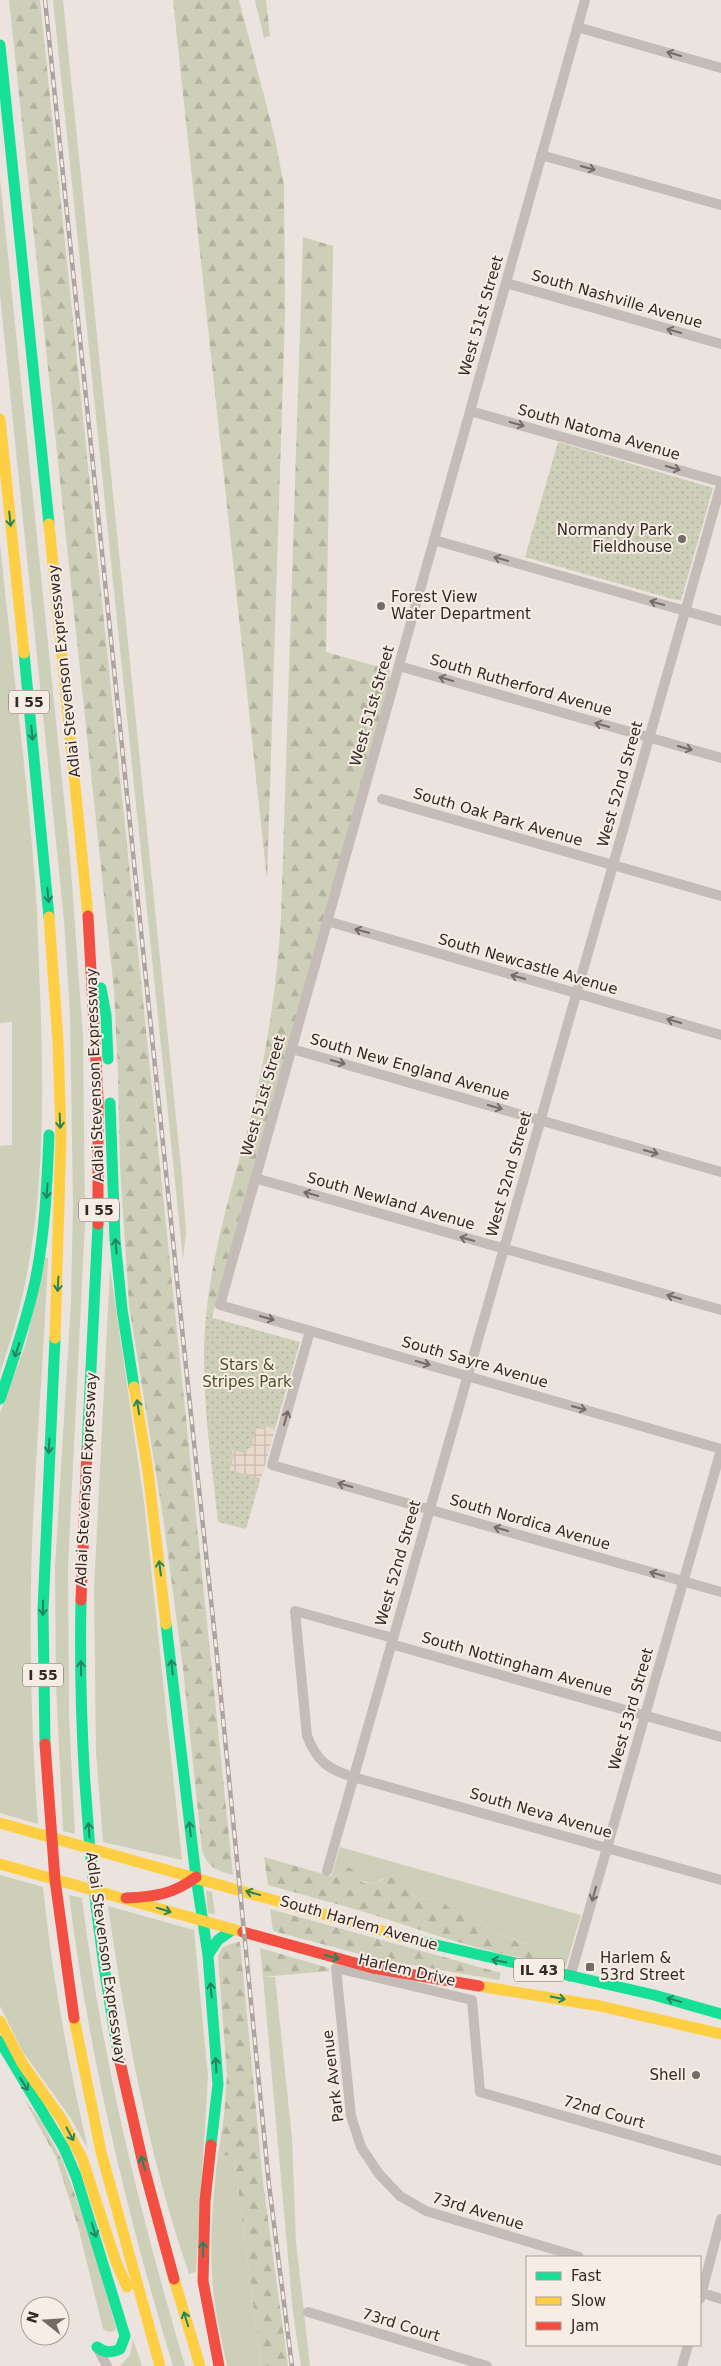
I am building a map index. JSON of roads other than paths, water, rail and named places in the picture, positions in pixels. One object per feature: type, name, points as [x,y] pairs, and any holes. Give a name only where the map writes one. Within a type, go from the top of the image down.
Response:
[{"type":"main road","name":"Adlai Stevenson Expressway","points":[[0,45],[88,918],[98,1096],[97,1285],[80,1603],[82,1718],[90,1844],[105,1970],[125,2084],[157,2217],[200,2366]]},
{"type":"main road","name":"I 55","points":[[0,419],[48,890],[55,985],[61,1136],[60,1242],[45,1513],[43,1604],[43,1679],[47,1778],[58,1910],[85,2079],[117,2217],[160,2366]]},
{"type":"main road","points":[[88,918],[106,1015],[115,1240],[122,1309],[148,1470],[196,1877],[208,1955],[218,2084],[205,2201],[203,2281],[219,2366]]},
{"type":"main road","points":[[0,1399],[24,1327],[41,1248],[48,1186],[55,985]]},
{"type":"main road","name":"South Harlem Avenue","points":[[0,1823],[294,1904],[440,1947],[654,1994],[721,2014]]},
{"type":"main road","points":[[0,1832],[22,1830]]},
{"type":"main road","name":"IL 43","points":[[0,1864],[373,1968],[600,2006],[721,2034]]},
{"type":"main road","points":[[126,1898],[155,1898],[170,1894],[180,1890],[196,1877]]},
{"type":"main road","points":[[208,1955],[218,1940],[232,1930]]},
{"type":"main road","points":[[0,2021],[22,2063],[62,2120],[82,2158],[116,2262],[156,2354]]},
{"type":"main road","points":[[0,2041],[64,2148],[76,2176],[94,2230],[124,2336],[120,2349],[114,2352],[102,2351],[97,2348]]},
{"type":"street","name":"West 51st Street","points":[[220,1305],[585,0]]},
{"type":"street","points":[[577,27],[721,68]]},
{"type":"street","points":[[541,155],[721,205]]},
{"type":"street","name":"South Nashville Avenue","points":[[506,283],[721,344]]},
{"type":"street","name":"South Natoma Avenue","points":[[470,411],[721,483]]},
{"type":"street","name":"West 52nd Street","points":[[326,1870],[721,483]]},
{"type":"street","points":[[434,540],[721,620]]},
{"type":"street","name":"South Rutherford Avenue","points":[[398,666],[721,758]]},
{"type":"street","name":"South Oak Park Avenue","points":[[382,799],[721,896]]},
{"type":"street","name":"South Newcastle Avenue","points":[[327,920],[576,994],[721,1034]]},
{"type":"street","name":"South New England Avenue","points":[[292,1049],[721,1172]]},
{"type":"street","name":"South Newland Avenue","points":[[256,1178],[504,1250],[721,1310]]},
{"type":"street","name":"South Sayre Avenue","points":[[220,1305],[721,1449]]},
{"type":"street","name":"South Nordica Avenue","points":[[310,1331],[272,1465],[430,1508],[721,1592]]},
{"type":"street","name":"West 53rd Street","points":[[570,1976],[721,1449]]},
{"type":"street","name":"South Nottingham Avenue","points":[[295,1611],[721,1737]]},
{"type":"street","name":"South Neva Avenue","points":[[295,1611],[307,1736],[314,1754],[326,1765],[353,1777],[721,1880]]},
{"type":"street","name":"Harlem Drive","points":[[336,1968],[472,2000],[480,2092]]},
{"type":"street","name":"Park Avenue","points":[[336,1968],[351,2116],[361,2147],[379,2174]]},
{"type":"street","name":"72nd Court","points":[[480,2092],[721,2161]]},
{"type":"street","name":"73rd Avenue","points":[[379,2174],[400,2196],[426,2211],[577,2256]]},
{"type":"street","points":[[701,2291],[721,2219]]},
{"type":"street","points":[[701,2295],[721,2298]]},
{"type":"street","name":"73rd Court","points":[[308,2312],[487,2366]]},
{"type":"street","points":[[682,2366],[688,2346]]},
{"type":"street","points":[[97,2348],[107,2366]]},
{"type":"railway","points":[[45,0],[216,1647],[269,2185],[292,2366]]},
{"type":"place","name":"Normandy Park Fieldhouse","points":[[682,539]]},
{"type":"place","name":"Forest View Water Department","points":[[381,606]]},
{"type":"place","name":"Harlem & 53rd Street","points":[[590,1967]]},
{"type":"place","name":"Shell","points":[[696,2075]]},
{"type":"park label","name":"Stars & Stripes Park","points":[[247,1374]]}]
